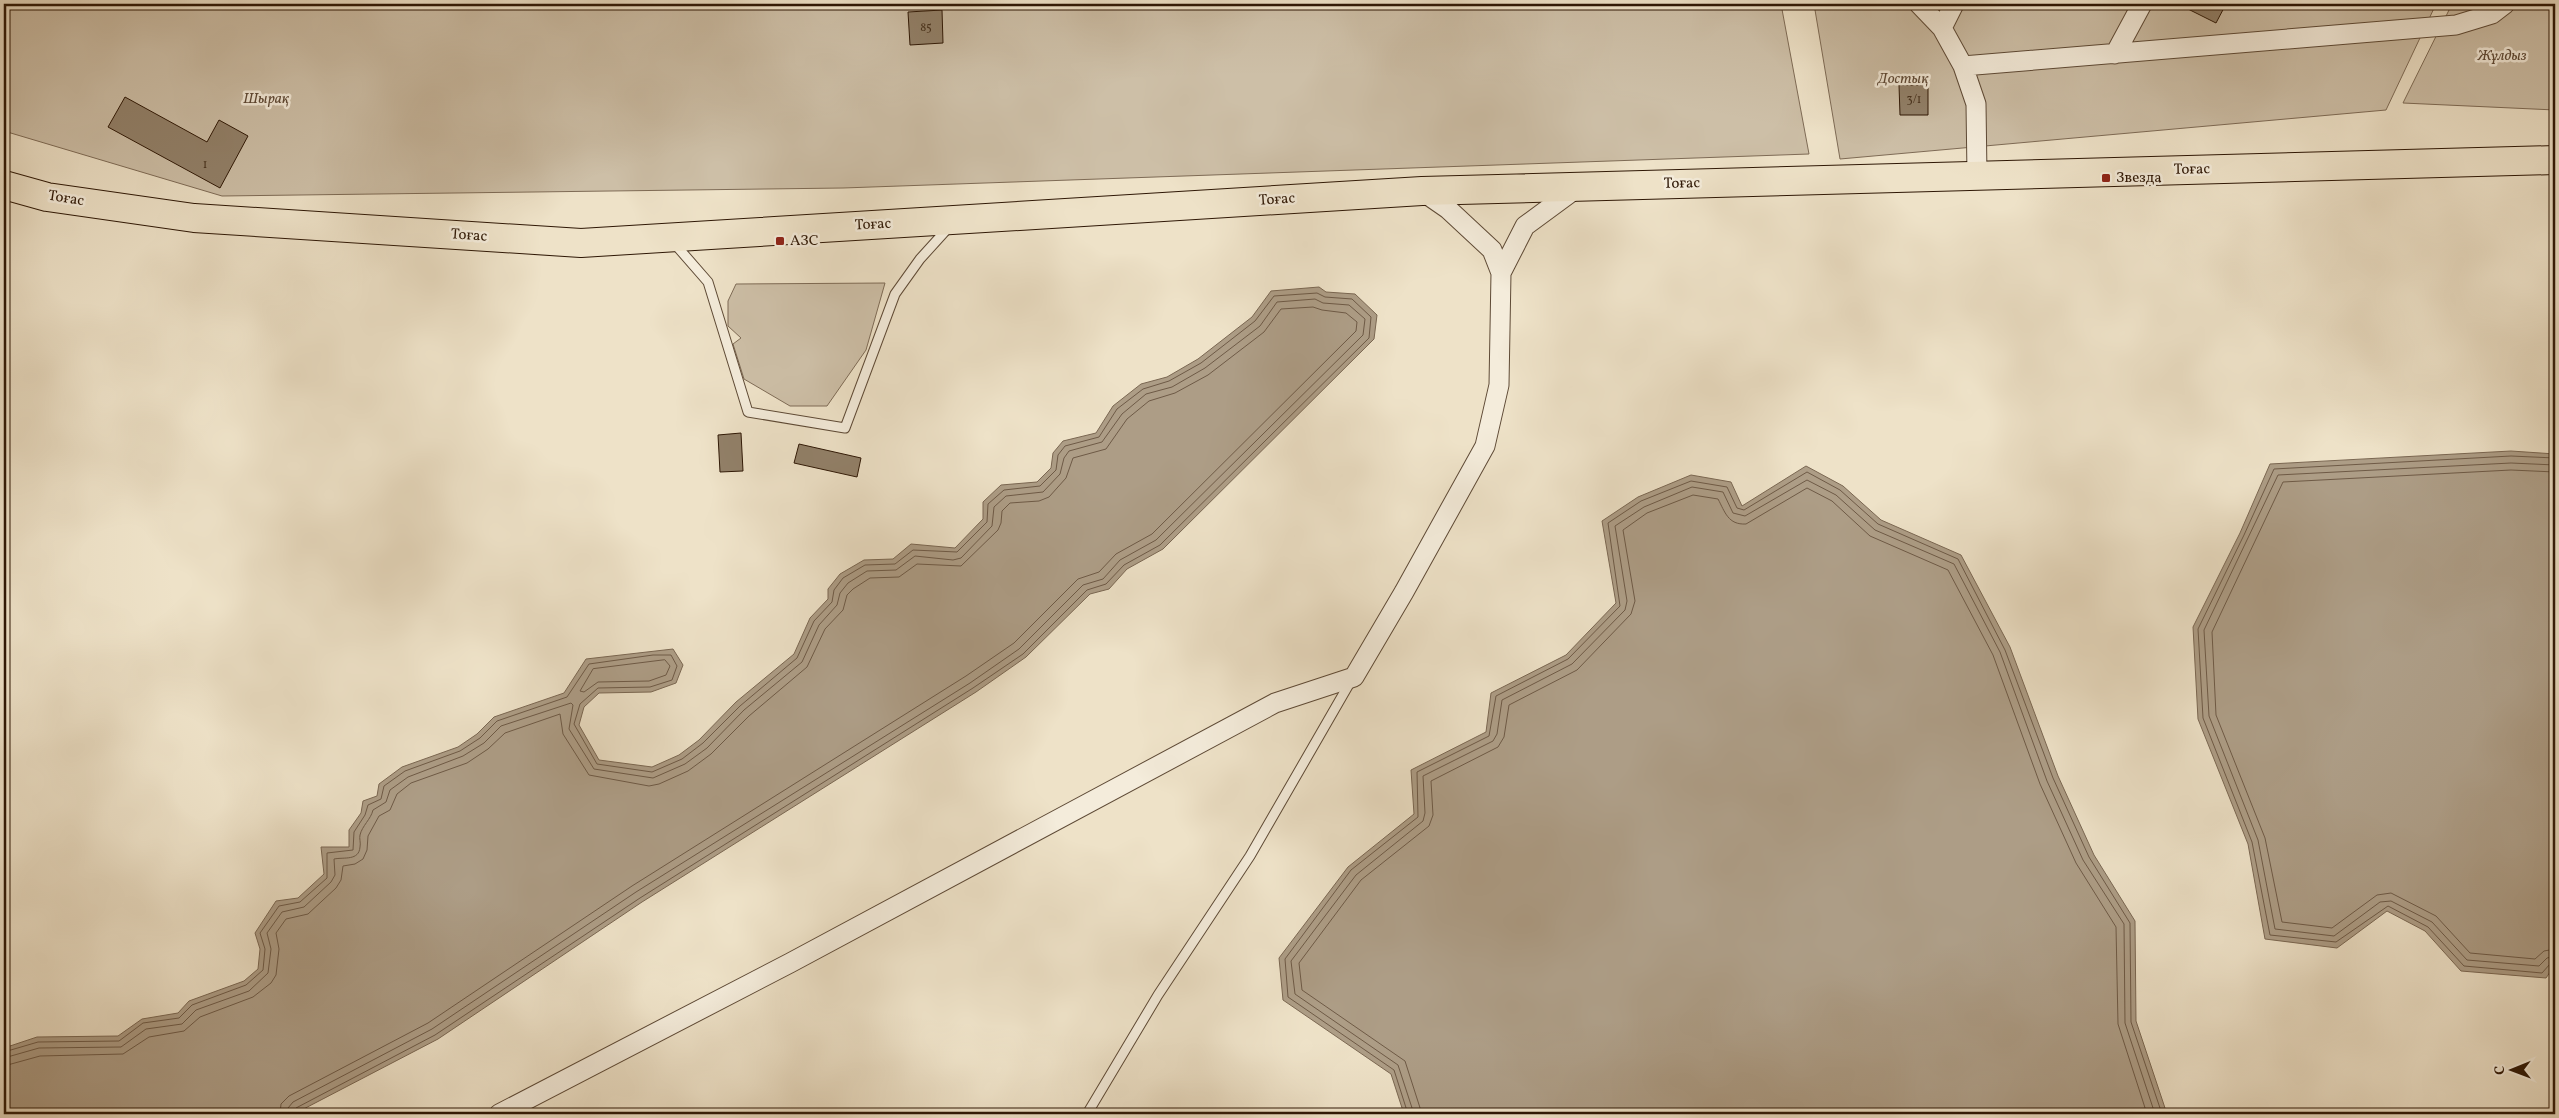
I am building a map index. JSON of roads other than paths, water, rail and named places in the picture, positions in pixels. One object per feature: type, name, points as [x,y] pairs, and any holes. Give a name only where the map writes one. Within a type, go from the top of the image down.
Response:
[{"type":"highway","name":"Тоғас","points":[[4,185],[47,197],[194,218],[581,243],[1422,191],[2555,160]]},
{"type":"street","points":[[1919,4],[1942,28],[1963,66],[1976,104],[1977,175]]},
{"type":"street","points":[[1942,28],[1954,4]]},
{"type":"street","points":[[2115,54],[2142,4]]},
{"type":"street","points":[[1963,66],[2456,25],[2492,14],[2504,4]]},
{"type":"street","points":[[1501,273],[1525,226],[1578,187]]},
{"type":"street","points":[[499,1114],[798,958],[1275,702],[1354,677],[1404,592],[1485,446],[1499,385],[1501,273],[1492,250],[1448,209],[1422,191]]},
{"type":"lane","points":[[669,237],[708,282],[748,412],[845,428],[895,294],[920,259],[956,220]]},
{"type":"lane","points":[[1087,1114],[1158,995],[1250,856],[1354,677]]},
{"type":"water","points":[[1319,287],[1326,292],[1355,294],[1377,315],[1374,339],[1163,549],[1127,569],[1109,589],[1090,594],[1026,657],[976,692],[642,902],[438,1039],[294,1114],[4,1114],[4,1048],[37,1037],[118,1036],[142,1019],[178,1013],[189,1001],[244,981],[258,969],[260,949],[255,933],[276,901],[298,898],[324,874],[321,847],[349,847],[349,830],[361,813],[363,801],[377,796],[379,784],[402,767],[458,747],[477,734],[494,717],[564,693],[586,659],[673,649],[683,665],[676,683],[651,692],[599,693],[584,707],[579,725],[599,760],[652,767],[679,755],[699,740],[736,702],[794,654],[810,618],[828,599],[828,589],[840,574],[864,560],[893,559],[911,544],[955,548],[983,519],[983,502],[1001,485],[1037,482],[1051,468],[1053,453],[1063,441],[1096,433],[1113,406],[1141,384],[1167,377],[1198,359],[1252,317],[1271,291]]},
{"type":"water","points":[[2511,451],[2555,454],[2555,965],[2546,978],[2461,971],[2425,931],[2387,911],[2337,948],[2265,939],[2248,844],[2198,719],[2193,627],[2240,533],[2270,464]]},
{"type":"water","points":[[1806,466],[1843,486],[1881,520],[1961,555],[2010,647],[2058,776],[2094,855],[2135,921],[2136,1021],[2167,1114],[1404,1114],[1391,1074],[1283,1000],[1279,958],[1348,867],[1414,814],[1411,770],[1486,732],[1491,693],[1566,655],[1616,603],[1602,521],[1638,497],[1691,475],[1731,482],[1742,506]]},
{"type":"place","name":"Звезда","points":[[2106,178]]},
{"type":"place","name":"АЗС","points":[[780,241]]},
{"type":"park label","name":"Жұлдыз","points":[[2502,56]]},
{"type":"park label","name":"Достық","points":[[1903,79]]},
{"type":"park label","name":"Шырақ","points":[[266,99]]}]
